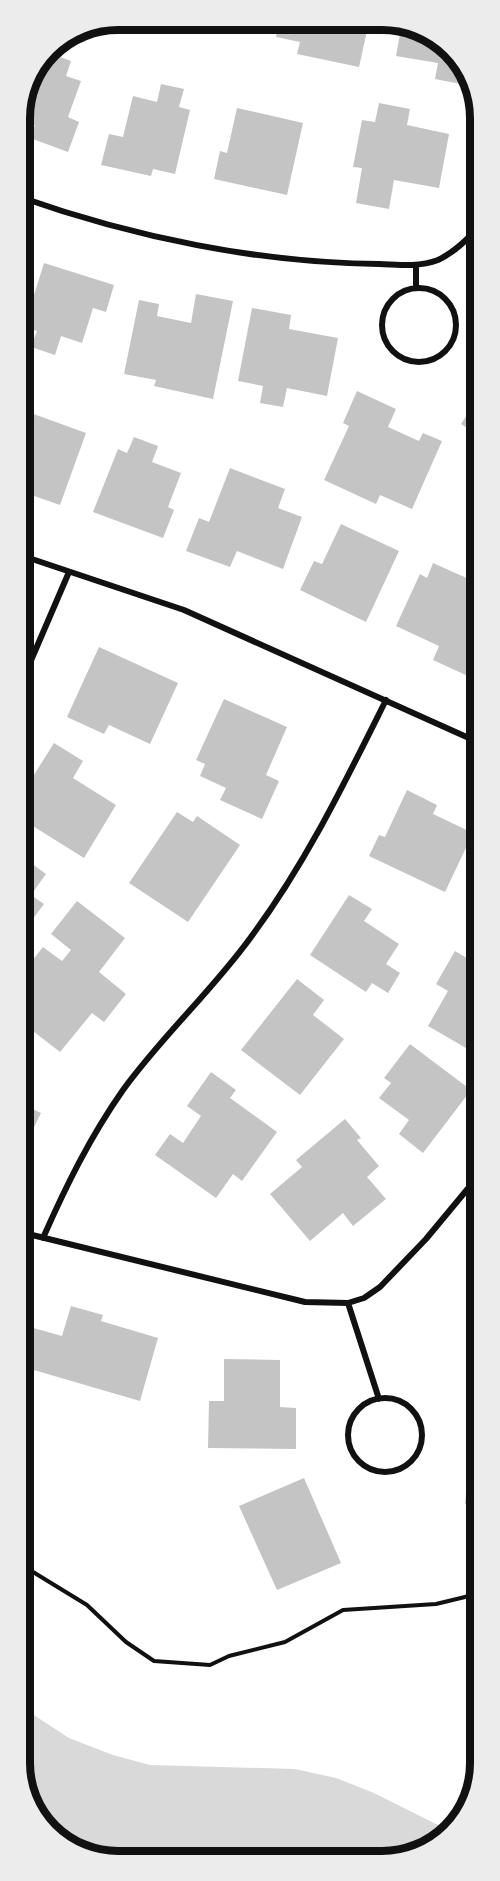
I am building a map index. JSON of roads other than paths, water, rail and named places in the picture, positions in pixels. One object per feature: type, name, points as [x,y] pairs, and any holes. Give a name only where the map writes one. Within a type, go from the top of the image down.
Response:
[{"type":"street","points":[[30,200],[179,240],[310,260],[416,265],[438,260],[456,248],[470,234]]},
{"type":"street","points":[[416,265],[416,288]]},
{"type":"street","points":[[416,288],[429,289],[440,295],[450,304],[456,316],[457,329],[454,341],[446,352],[423,363],[400,358],[385,340],[382,329],[382,317],[394,297],[416,288]]},
{"type":"street","points":[[30,558],[184,610],[470,738]]},
{"type":"street","points":[[30,663],[69,572]]},
{"type":"street","points":[[43,1238],[84,1152],[124,1089],[218,981],[287,886],[316,838],[386,700]]},
{"type":"street","points":[[30,1235],[305,1302],[348,1303],[364,1298],[380,1287],[426,1239],[470,1186]]},
{"type":"street","points":[[348,1303],[379,1399]]},
{"type":"street","points":[[379,1399],[392,1399],[405,1403],[414,1412],[422,1430],[421,1449],[414,1460],[404,1468],[391,1473],[368,1469],[359,1462],[348,1441],[352,1418],[358,1409],[379,1399]]}]
